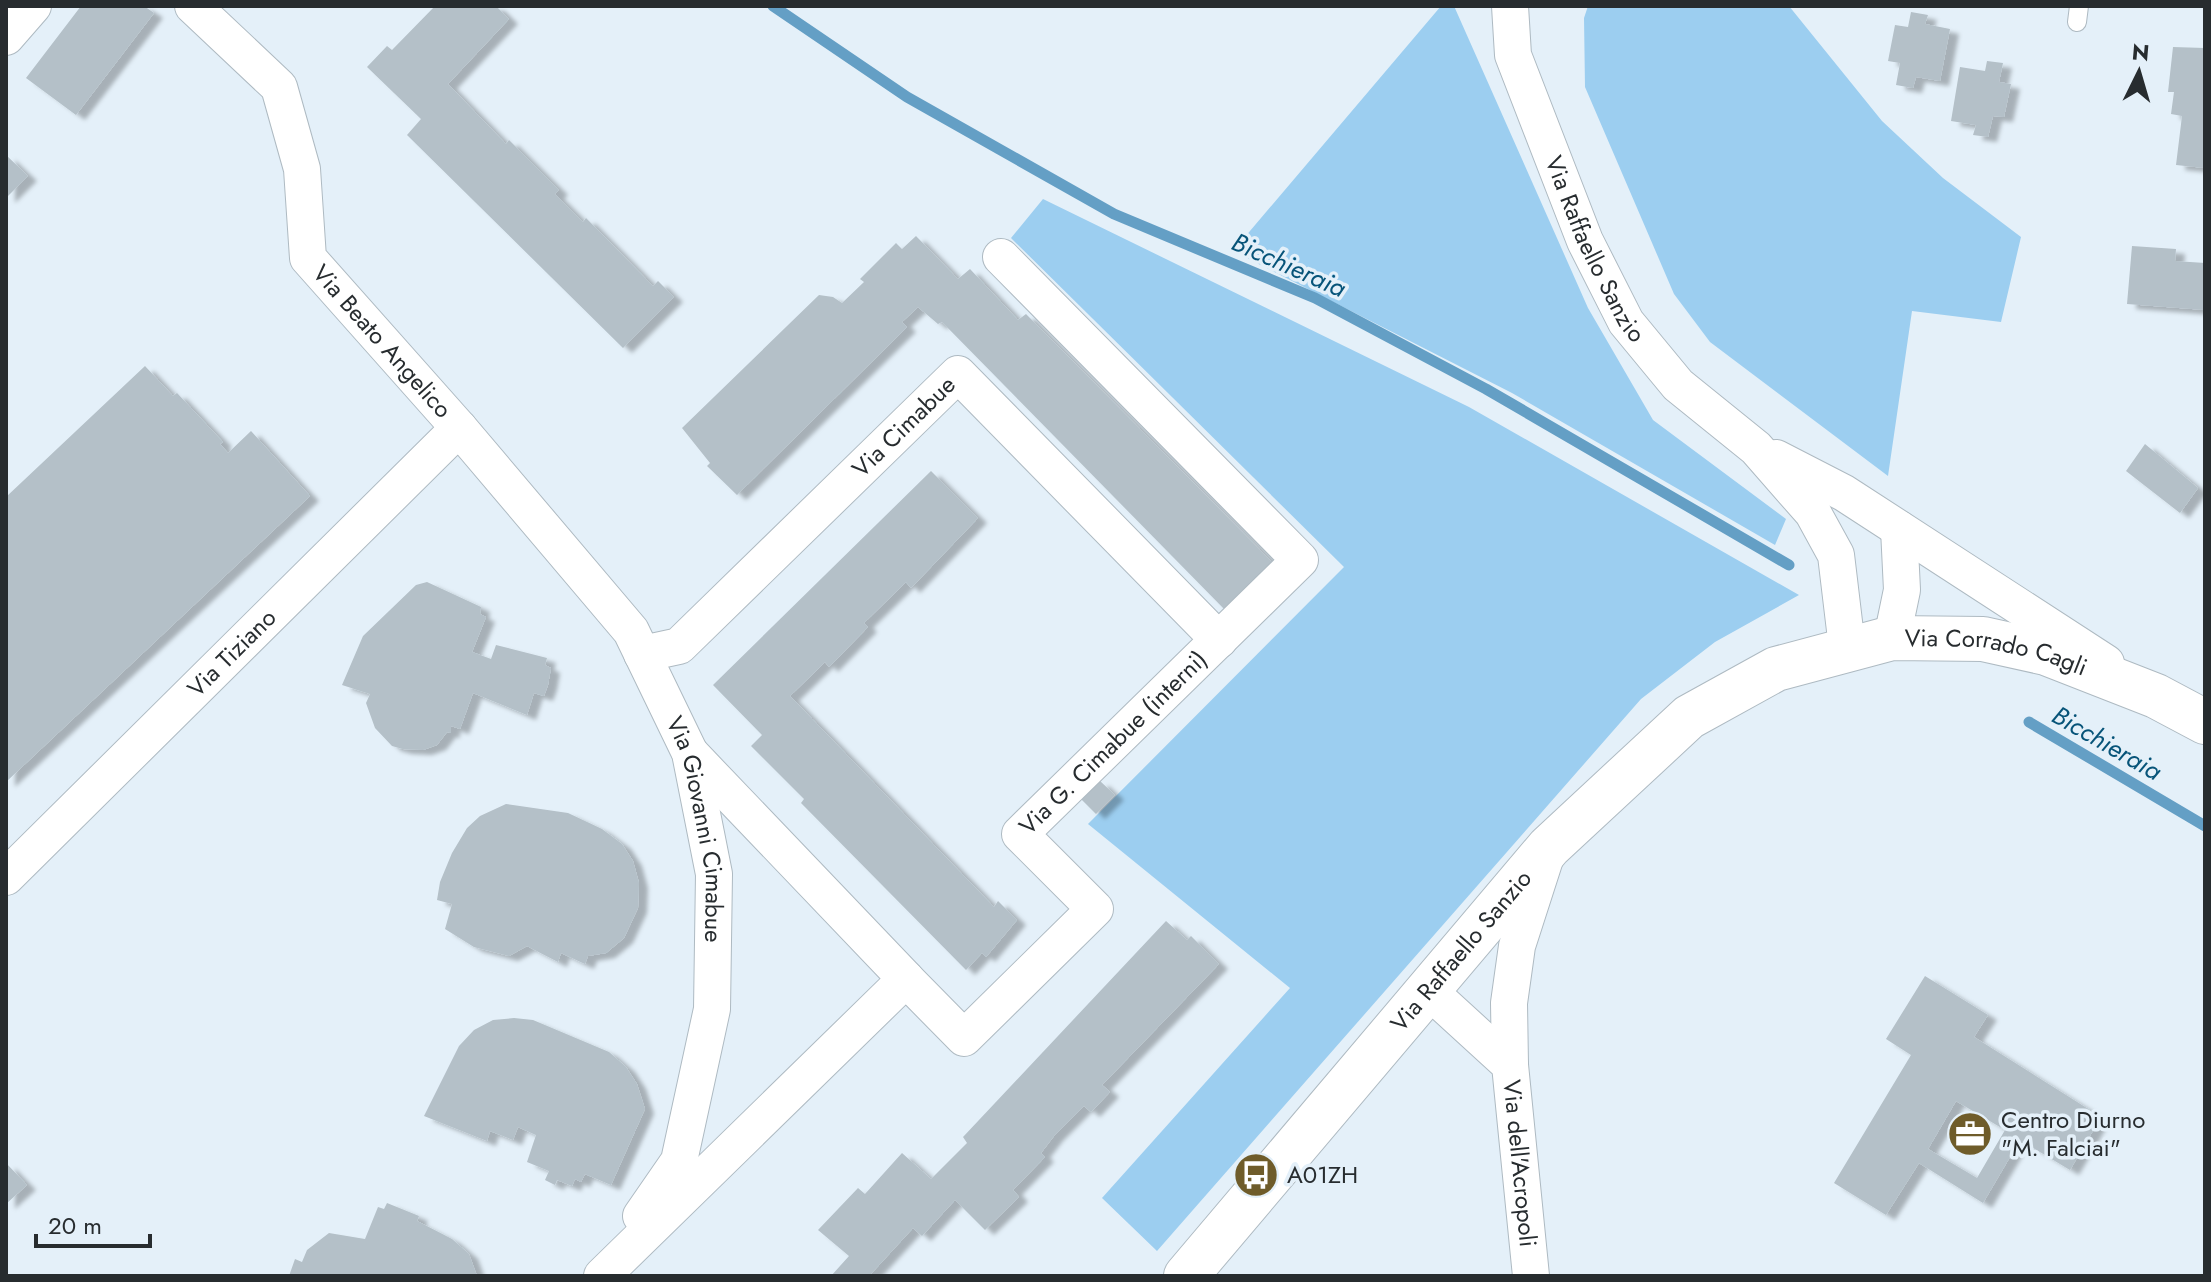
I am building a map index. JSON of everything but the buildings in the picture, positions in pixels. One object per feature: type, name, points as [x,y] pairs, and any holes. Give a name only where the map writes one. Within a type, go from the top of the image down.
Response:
[{"type":"main road","name":"Via Corrado Cagli","points":[[1776,669],[1847,647],[1892,638],[1983,639],[2046,653],[2156,696],[2205,722]]},
{"type":"main road","name":"Via Raffaello Sanzio","points":[[1186,1276],[1549,847],[1689,717],[1776,669]]},
{"type":"street","points":[[6,37],[33,6]]},
{"type":"street","name":"Via Beato Angelico","points":[[193,6],[279,87],[302,169],[308,258],[459,428]]},
{"type":"street","name":"Via Raffaello Sanzio","points":[[1510,6],[1513,55],[1585,241],[1626,322],[1678,385],[1756,448]]},
{"type":"street","name":"Via G. Cimabue (interni)","points":[[906,979],[964,1038],[1095,909],[1020,834],[1300,560],[1001,257]]},
{"type":"street","name":"Via Cimabue","points":[[642,654],[679,646],[958,374],[1219,640]]},
{"type":"street","name":"Via Giovanni Cimabue","points":[[459,428],[631,631],[690,753],[714,874],[712,1009],[679,1161],[601,1276]]},
{"type":"street","name":"Via Tiziano","points":[[6,877],[459,428]]},
{"type":"street","points":[[1756,448],[1844,493],[2156,696]]},
{"type":"street","points":[[1756,448],[1813,513],[1836,555],[1847,647]]},
{"type":"street","points":[[1892,638],[1902,590],[1899,529]]},
{"type":"street","points":[[601,1276],[906,979],[690,753]]},
{"type":"street","points":[[1510,1065],[1509,1003],[1517,946],[1549,847]]},
{"type":"street","name":"Via dell'Acropoli","points":[[1428,990],[1510,1065],[1531,1276]]},
{"type":"shaded area","points":[[1441,6],[1454,6],[1588,308],[1653,420],[1786,519],[1775,545],[1512,393],[1233,251]]},
{"type":"shaded area","points":[[1588,6],[1789,6],[1882,121],[1943,178],[2021,237],[2001,322],[1912,311],[1888,476],[1710,342],[1674,294],[1585,87],[1584,18]]},
{"type":"shaded area","points":[[1043,199],[1469,407],[1799,595],[1715,642],[1641,699],[1157,1251],[1102,1198],[1290,988],[1088,824],[1344,567],[1011,238]]},
{"type":"waterway","name":"Bicchieraia","points":[[773,6],[907,97],[1114,214],[1315,298],[1486,389],[1789,565]]},
{"type":"waterway","name":"Bicchieraia","points":[[2029,722],[2205,826]]},
{"type":"place","name":"Centro Diurno \"M. Falciai\"","points":[[1970,1134]]},
{"type":"place","name":"A01ZH","points":[[1256,1175]]}]
